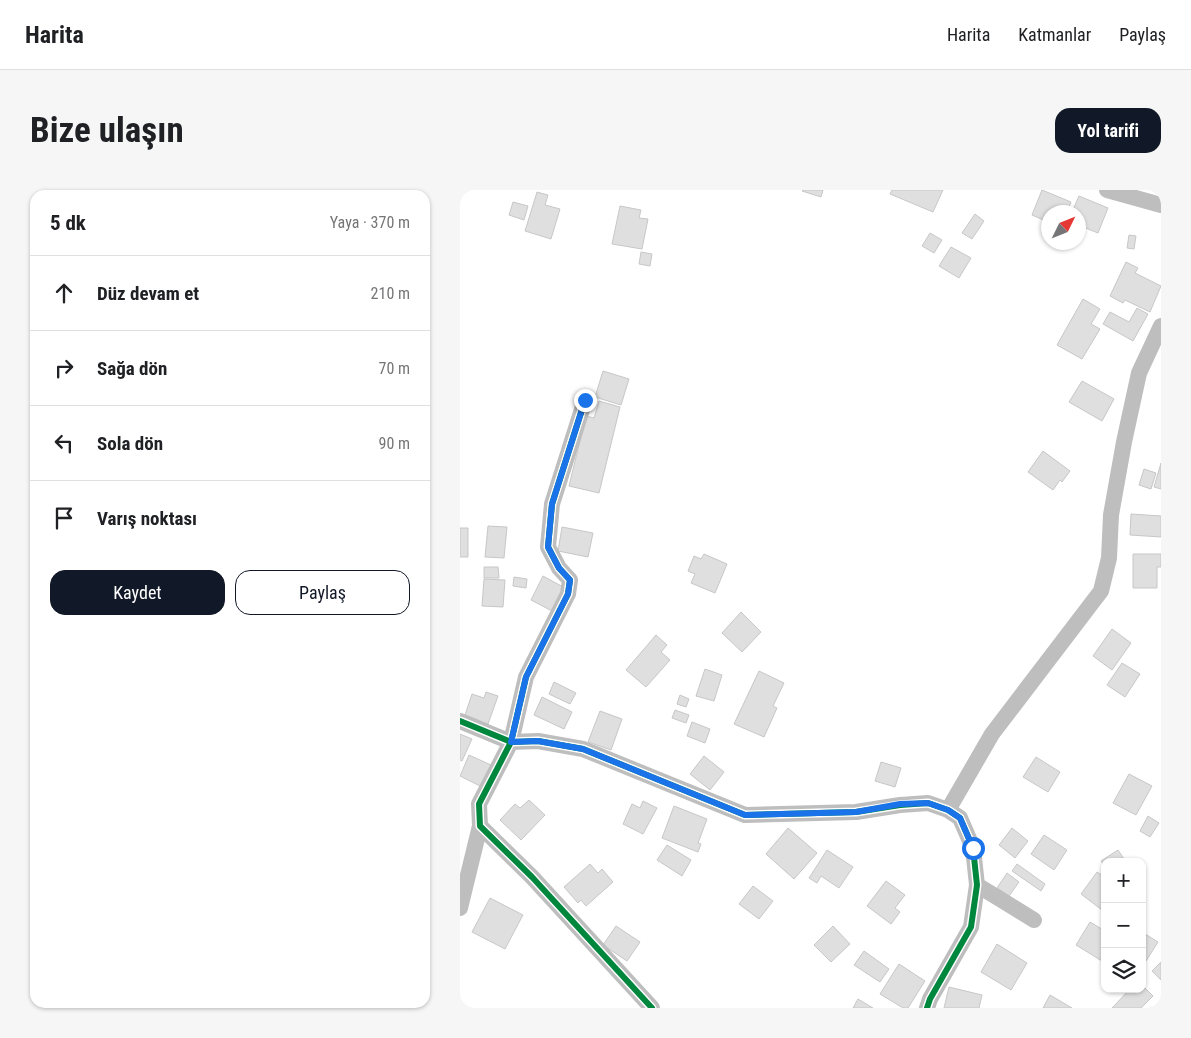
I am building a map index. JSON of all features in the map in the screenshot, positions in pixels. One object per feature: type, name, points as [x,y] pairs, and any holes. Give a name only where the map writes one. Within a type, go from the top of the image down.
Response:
[{"type":"street","points":[[1107,190],[1161,205]]},
{"type":"street","points":[[948,810],[992,734],[1101,591],[1109,558],[1111,515],[1139,373],[1161,326]]},
{"type":"street","points":[[460,908],[480,826],[479,804],[511,742],[526,677],[568,594],[570,580],[559,568],[548,547],[552,504],[585,400]]},
{"type":"street","points":[[460,721],[511,742],[538,741],[583,749],[745,815],[856,812],[900,804],[928,803],[948,810],[960,818],[973,848],[977,884],[971,927],[930,999],[927,1008]]},
{"type":"street","points":[[480,826],[532,877],[652,1008]]},
{"type":"street","points":[[977,884],[1034,920]]},
{"type":"building","points":[[803,190],[823,190],[821,197]]},
{"type":"building","points":[[892,190],[943,190],[933,212],[890,194]]},
{"type":"building","points":[[1042,190],[1071,202],[1070,205],[1041,205],[1041,219],[1032,215]]},
{"type":"building","points":[[537,192],[548,195],[545,205],[560,209],[551,239],[525,231]]},
{"type":"building","points":[[1079,196],[1108,208],[1098,233],[1086,228],[1086,205],[1075,205]]},
{"type":"building","points":[[513,202],[528,206],[524,220],[509,215]]},
{"type":"building","points":[[620,206],[641,210],[639,218],[648,219],[642,249],[612,244]]},
{"type":"building","points":[[975,214],[984,221],[972,239],[962,233]]},
{"type":"building","points":[[930,233],[942,240],[934,253],[922,246]]},
{"type":"building","points":[[1129,235],[1136,236],[1134,249],[1127,248]]},
{"type":"building","points":[[951,247],[971,258],[959,278],[939,266]]},
{"type":"building","points":[[641,252],[652,254],[650,266],[639,264]]},
{"type":"building","points":[[1126,262],[1138,268],[1135,273],[1161,286],[1150,312],[1125,300],[1123,303],[1110,296]]},
{"type":"building","points":[[1083,299],[1100,309],[1091,324],[1100,329],[1082,359],[1057,345]]},
{"type":"building","points":[[1137,308],[1148,314],[1133,341],[1103,324],[1110,312],[1129,322]]},
{"type":"building","points":[[603,371],[629,379],[621,405],[595,397]]},
{"type":"building","points":[[1082,381],[1114,399],[1102,421],[1069,402]]},
{"type":"building","points":[[599,401],[620,407],[599,493],[569,486],[586,416],[594,418]]},
{"type":"building","points":[[1043,451],[1070,471],[1053,490],[1028,472]]},
{"type":"building","points":[[1161,463],[1161,489],[1154,487]]},
{"type":"building","points":[[1144,469],[1156,473],[1151,489],[1139,485]]},
{"type":"building","points":[[1131,514],[1161,516],[1161,537],[1130,535]]},
{"type":"building","points":[[488,526],[507,527],[504,558],[485,557]]},
{"type":"building","points":[[562,527],[593,533],[588,557],[558,551]]},
{"type":"building","points":[[460,528],[468,528],[468,557],[460,557]]},
{"type":"building","points":[[704,554],[727,564],[715,593],[691,583],[695,574],[688,571],[694,556],[701,559]]},
{"type":"building","points":[[1133,554],[1161,554],[1161,567],[1157,567],[1157,588],[1133,588]]},
{"type":"building","points":[[484,567],[498,567],[499,578],[484,578]]},
{"type":"building","points":[[543,576],[565,588],[552,611],[531,600]]},
{"type":"building","points":[[514,577],[527,579],[526,588],[513,586]]},
{"type":"building","points":[[484,579],[505,580],[503,607],[482,606]]},
{"type":"building","points":[[741,612],[761,632],[742,652],[722,633]]},
{"type":"building","points":[[1112,629],[1131,643],[1112,670],[1093,656]]},
{"type":"building","points":[[656,635],[667,645],[661,652],[670,660],[646,687],[626,670]]},
{"type":"building","points":[[1122,663],[1140,674],[1125,697],[1107,685]]},
{"type":"building","points":[[705,669],[722,675],[714,701],[696,696]]},
{"type":"building","points":[[759,671],[784,683],[773,706],[777,708],[764,737],[734,724]]},
{"type":"building","points":[[554,682],[576,693],[570,704],[549,694]]},
{"type":"building","points":[[486,692],[498,696],[488,724],[465,715],[472,694],[484,698]]},
{"type":"building","points":[[680,695],[689,699],[686,707],[677,704]]},
{"type":"building","points":[[542,697],[572,712],[564,729],[534,715]]},
{"type":"building","points":[[675,710],[689,715],[686,723],[672,718]]},
{"type":"building","points":[[600,711],[622,719],[611,750],[588,742]]},
{"type":"building","points":[[692,722],[710,729],[705,743],[687,736]]},
{"type":"building","points":[[460,734],[472,739],[462,761],[460,760]]},
{"type":"building","points":[[469,755],[491,765],[482,787],[460,776]]},
{"type":"building","points":[[704,756],[724,772],[710,790],[690,774]]},
{"type":"building","points":[[1036,757],[1060,772],[1048,792],[1023,777]]},
{"type":"building","points":[[881,762],[901,768],[895,787],[875,781]]},
{"type":"building","points":[[1129,774],[1152,786],[1136,815],[1113,803]]},
{"type":"building","points":[[529,800],[545,815],[521,840],[500,820],[515,804],[520,808]]},
{"type":"building","points":[[643,801],[657,808],[643,834],[623,824],[632,804],[640,808]]},
{"type":"building","points":[[674,806],[707,819],[698,843],[701,844],[698,852],[662,838]]},
{"type":"building","points":[[1148,816],[1159,823],[1150,837],[1140,831]]},
{"type":"building","points":[[788,828],[817,853],[794,879],[766,854]]},
{"type":"building","points":[[1012,828],[1028,841],[1015,858],[999,845]]},
{"type":"building","points":[[1044,835],[1067,850],[1054,870],[1031,854]]},
{"type":"building","points":[[667,845],[691,860],[682,876],[657,860]]},
{"type":"building","points":[[827,850],[853,867],[839,888],[821,876],[817,883],[809,878]]},
{"type":"building","points":[[1118,850],[1123,858],[1106,858]]},
{"type":"building","points":[[590,864],[598,873],[602,869],[613,882],[586,906],[581,900],[578,903],[564,887]]},
{"type":"building","points":[[1017,864],[1045,884],[1041,891],[1012,871]]},
{"type":"building","points":[[1097,872],[1101,874],[1101,909],[1081,894]]},
{"type":"building","points":[[1007,873],[1019,882],[1009,896],[997,888]]},
{"type":"building","points":[[886,881],[905,895],[895,908],[900,912],[891,924],[867,906]]},
{"type":"building","points":[[753,886],[773,901],[759,919],[739,904]]},
{"type":"building","points":[[490,898],[523,915],[505,949],[472,932]]},
{"type":"building","points":[[1090,922],[1101,929],[1101,960],[1076,945]]},
{"type":"building","points":[[616,926],[640,942],[627,961],[603,945]]},
{"type":"building","points":[[833,926],[850,944],[831,962],[814,945]]},
{"type":"building","points":[[1146,934],[1158,942],[1146,961]]},
{"type":"building","points":[[997,944],[1027,963],[1011,990],[981,972]]},
{"type":"building","points":[[864,951],[889,969],[880,982],[854,965]]},
{"type":"building","points":[[1161,962],[1161,980],[1152,971]]},
{"type":"building","points":[[899,964],[925,981],[908,1008],[903,1008],[880,994]]},
{"type":"building","points":[[949,987],[982,995],[979,1008],[944,1008]]},
{"type":"building","points":[[1146,989],[1153,996],[1141,1008],[1112,1008],[1126,993],[1146,993]]},
{"type":"building","points":[[1050,995],[1072,1008],[1043,1008]]},
{"type":"building","points":[[858,999],[873,1008],[853,1008]]},
{"type":"cycle path","points":[[585,400],[552,504],[548,547],[559,568],[570,580],[568,594],[526,677],[511,742],[479,804],[480,826],[532,877],[652,1008]]},
{"type":"cycle path","points":[[460,721],[511,742],[538,741],[583,749],[745,815],[856,812],[928,803],[948,810],[960,818],[973,848],[977,885],[971,927],[930,999],[927,1008]]},
{"type":"route","points":[[585,400],[552,504],[548,547],[559,568],[570,580],[568,594],[526,677],[511,742],[538,741],[583,749],[745,815],[856,812],[900,804],[928,803],[948,810],[960,818],[973,848]]}]
